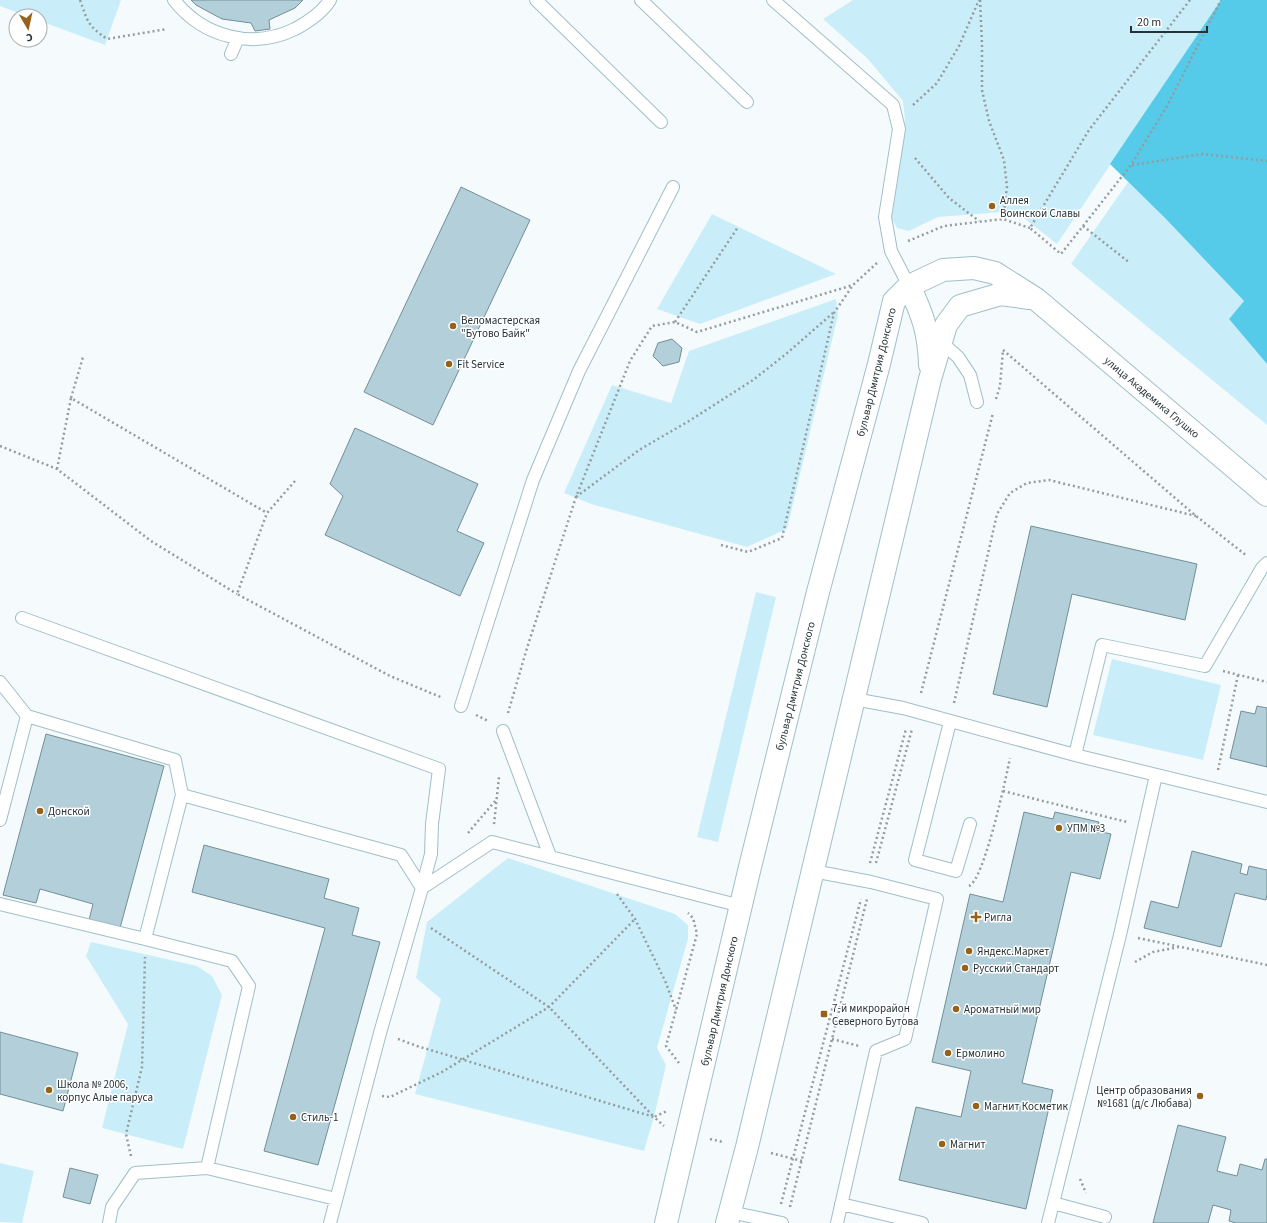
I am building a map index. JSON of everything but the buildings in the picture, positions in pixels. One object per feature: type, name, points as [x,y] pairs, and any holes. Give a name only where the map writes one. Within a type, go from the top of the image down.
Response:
[{"type":"street","name":"бульвар Дмитрия Донского","points":[[666,1223],[740,906],[818,592],[879,364],[894,301],[909,286],[943,270],[974,268],[995,273],[1036,299]]},
{"type":"street","points":[[909,286],[920,310],[929,344],[930,379]]},
{"type":"street","points":[[728,1217],[747,1147],[930,379],[946,326],[960,306],[1001,294],[1036,299]]},
{"type":"street","name":"улица Академика Глушко","points":[[1036,299],[1267,495]]},
{"type":"lane","points":[[174,0],[183,12],[204,28],[229,37],[255,39],[282,35],[307,23],[327,5],[330,0]]},
{"type":"lane","points":[[536,0],[661,122]]},
{"type":"lane","points":[[641,0],[748,102]]},
{"type":"lane","points":[[773,0],[893,105],[899,129],[885,217],[891,251],[909,286]]},
{"type":"lane","points":[[232,54],[238,38]]},
{"type":"lane","points":[[461,706],[533,480],[579,371],[673,187]]},
{"type":"lane","points":[[941,342],[958,357],[970,375],[977,402]]},
{"type":"lane","points":[[1075,755],[1102,645],[1205,666],[1264,565]]},
{"type":"lane","points":[[22,618],[439,769],[432,824],[431,854],[364,1094],[330,1223]]},
{"type":"lane","points":[[0,682],[27,716],[175,760],[182,795],[145,939]]},
{"type":"lane","points":[[854,699],[903,708],[1075,755],[1267,802]]},
{"type":"lane","points":[[0,820],[27,716]]},
{"type":"lane","points":[[950,722],[915,860],[956,872],[970,824]]},
{"type":"lane","points":[[503,731],[550,856]]},
{"type":"lane","points":[[1048,1223],[1120,934],[1156,775]]},
{"type":"lane","points":[[182,795],[401,855],[422,888]]},
{"type":"lane","points":[[422,888],[492,842],[740,906]]},
{"type":"lane","points":[[812,871],[868,882],[937,899],[905,1039],[876,1051],[837,1223]]},
{"type":"lane","points":[[0,904],[232,961],[249,986],[207,1168]]},
{"type":"lane","points":[[109,1223],[112,1207],[135,1173],[207,1168],[336,1199]]},
{"type":"lane","points":[[1053,1203],[1100,1216]]},
{"type":"lane","points":[[841,1204],[922,1223]]},
{"type":"lane","points":[[728,1217],[779,1222]]},
{"type":"path","points":[[80,0],[88,21],[93,29],[107,39],[167,29]]},
{"type":"path","points":[[979,222],[949,198],[910,152],[899,129],[910,108],[937,83],[959,46],[980,0]]},
{"type":"path","points":[[980,0],[982,90],[989,121],[1004,160],[1007,187],[1003,219]]},
{"type":"path","points":[[1030,228],[1089,130],[1190,0]]},
{"type":"path","points":[[576,498],[639,450],[689,421],[753,380],[786,354],[834,312],[853,285],[891,251],[911,239],[944,226],[1003,219],[1030,228],[1061,254],[1132,165],[1167,106],[1221,0]]},
{"type":"path","points":[[1132,165],[1203,154],[1267,162]]},
{"type":"path","points":[[1083,226],[1130,263]]},
{"type":"path","points":[[675,322],[738,227]]},
{"type":"path","points":[[0,446],[57,469],[150,541],[237,594],[390,676],[461,706],[503,731],[527,648],[576,498],[630,361],[652,326],[675,322],[697,332],[853,285]]},
{"type":"path","points":[[721,545],[748,552],[782,538],[834,312]]},
{"type":"path","points":[[996,401],[1000,386],[1003,350],[1196,516],[1264,565]]},
{"type":"path","points":[[57,469],[71,398],[83,356]]},
{"type":"path","points":[[71,398],[267,514]]},
{"type":"path","points":[[790,1208],[832,1039],[868,882],[917,712],[994,408]]},
{"type":"path","points":[[950,722],[996,514],[1010,493],[1027,483],[1049,480],[1196,516]]},
{"type":"path","points":[[237,594],[267,514],[295,481]]},
{"type":"path","points":[[1205,666],[1267,682]]},
{"type":"path","points":[[1214,789],[1238,675]]},
{"type":"path","points":[[779,1222],[868,882],[908,720],[917,712]]},
{"type":"path","points":[[492,842],[499,777]]},
{"type":"path","points":[[1003,791],[1145,826]]},
{"type":"path","points":[[468,834],[496,800]]},
{"type":"path","points":[[615,891],[635,919],[666,983],[676,1011]]},
{"type":"path","points":[[682,1067],[666,1046],[697,934],[693,918],[686,911]]},
{"type":"path","points":[[413,916],[548,1007],[654,1117],[668,1129]]},
{"type":"path","points":[[364,1094],[390,1097],[442,1072],[548,1007],[635,919]]},
{"type":"path","points":[[1120,934],[1267,965]]},
{"type":"path","points":[[135,1173],[126,1134],[142,1067],[145,939]]},
{"type":"path","points":[[1133,966],[1135,960],[1153,952],[1179,947]]},
{"type":"path","points":[[832,1039],[876,1051]]},
{"type":"path","points":[[417,1046],[654,1117],[672,1109]]},
{"type":"path","points":[[1078,1176],[1100,1216]]},
{"type":"shaded area","points":[[0,0],[121,0],[105,45],[48,24],[48,8],[8,9],[0,6]]},
{"type":"shaded area","points":[[853,0],[1221,0],[1057,244],[1015,211],[938,217],[909,231],[897,228],[890,215],[905,120],[903,101],[868,59],[823,19]]},
{"type":"shaded area","points":[[1221,0],[1267,0],[1267,364],[1229,319],[1244,301],[1165,218],[1110,164]]},
{"type":"shaded area","points":[[1128,182],[1165,218],[1244,301],[1229,319],[1267,364],[1267,425],[1071,264]]},
{"type":"shaded area","points":[[712,214],[836,274],[700,324],[657,309]]},
{"type":"shaded area","points":[[836,299],[838,315],[787,529],[747,547],[591,504],[564,493],[612,385],[671,403],[689,351]]},
{"type":"shaded area","points":[[756,592],[776,597],[718,842],[697,837]]},
{"type":"shaded area","points":[[1112,659],[1221,685],[1203,760],[1093,735]]},
{"type":"shaded area","points":[[508,858],[675,914],[688,925],[688,939],[657,1048],[666,1065],[654,1117],[644,1151],[415,1094],[441,999],[416,978],[427,922]]},
{"type":"shaded area","points":[[91,942],[197,966],[212,976],[222,995],[183,1149],[102,1128],[128,1024],[86,956]]},
{"type":"shaded area","points":[[0,1163],[34,1171],[22,1223],[0,1222]]},
{"type":"place","name":"Аллея Воинской Славы","points":[[992,206]]},
{"type":"place","name":"Веломастерская \"Бутово Байк\"","points":[[453,326]]},
{"type":"place","name":"Fit Service","points":[[449,364]]},
{"type":"place","name":"Донской","points":[[40,811]]},
{"type":"place","name":"УПМ №3","points":[[1059,828]]},
{"type":"place","name":"Ригла","points":[[976,917]]},
{"type":"place","name":"Яндекс.Маркет","points":[[969,951]]},
{"type":"place","name":"Русский Стандарт","points":[[965,968]]},
{"type":"place","name":"Ароматный мир","points":[[956,1009]]},
{"type":"place","name":"7-й микрорайон Северного Бутова","points":[[824,1014]]},
{"type":"place","name":"Ермолино","points":[[948,1053]]},
{"type":"place","name":"Школа № 2006, корпус Алые паруса","points":[[49,1090]]},
{"type":"place","name":"Центр образования №1681 (д/с Любава)","points":[[1200,1096]]},
{"type":"place","name":"Магнит Косметик","points":[[976,1106]]},
{"type":"place","name":"Стиль-1","points":[[293,1117]]},
{"type":"place","name":"Магнит","points":[[942,1144]]}]
